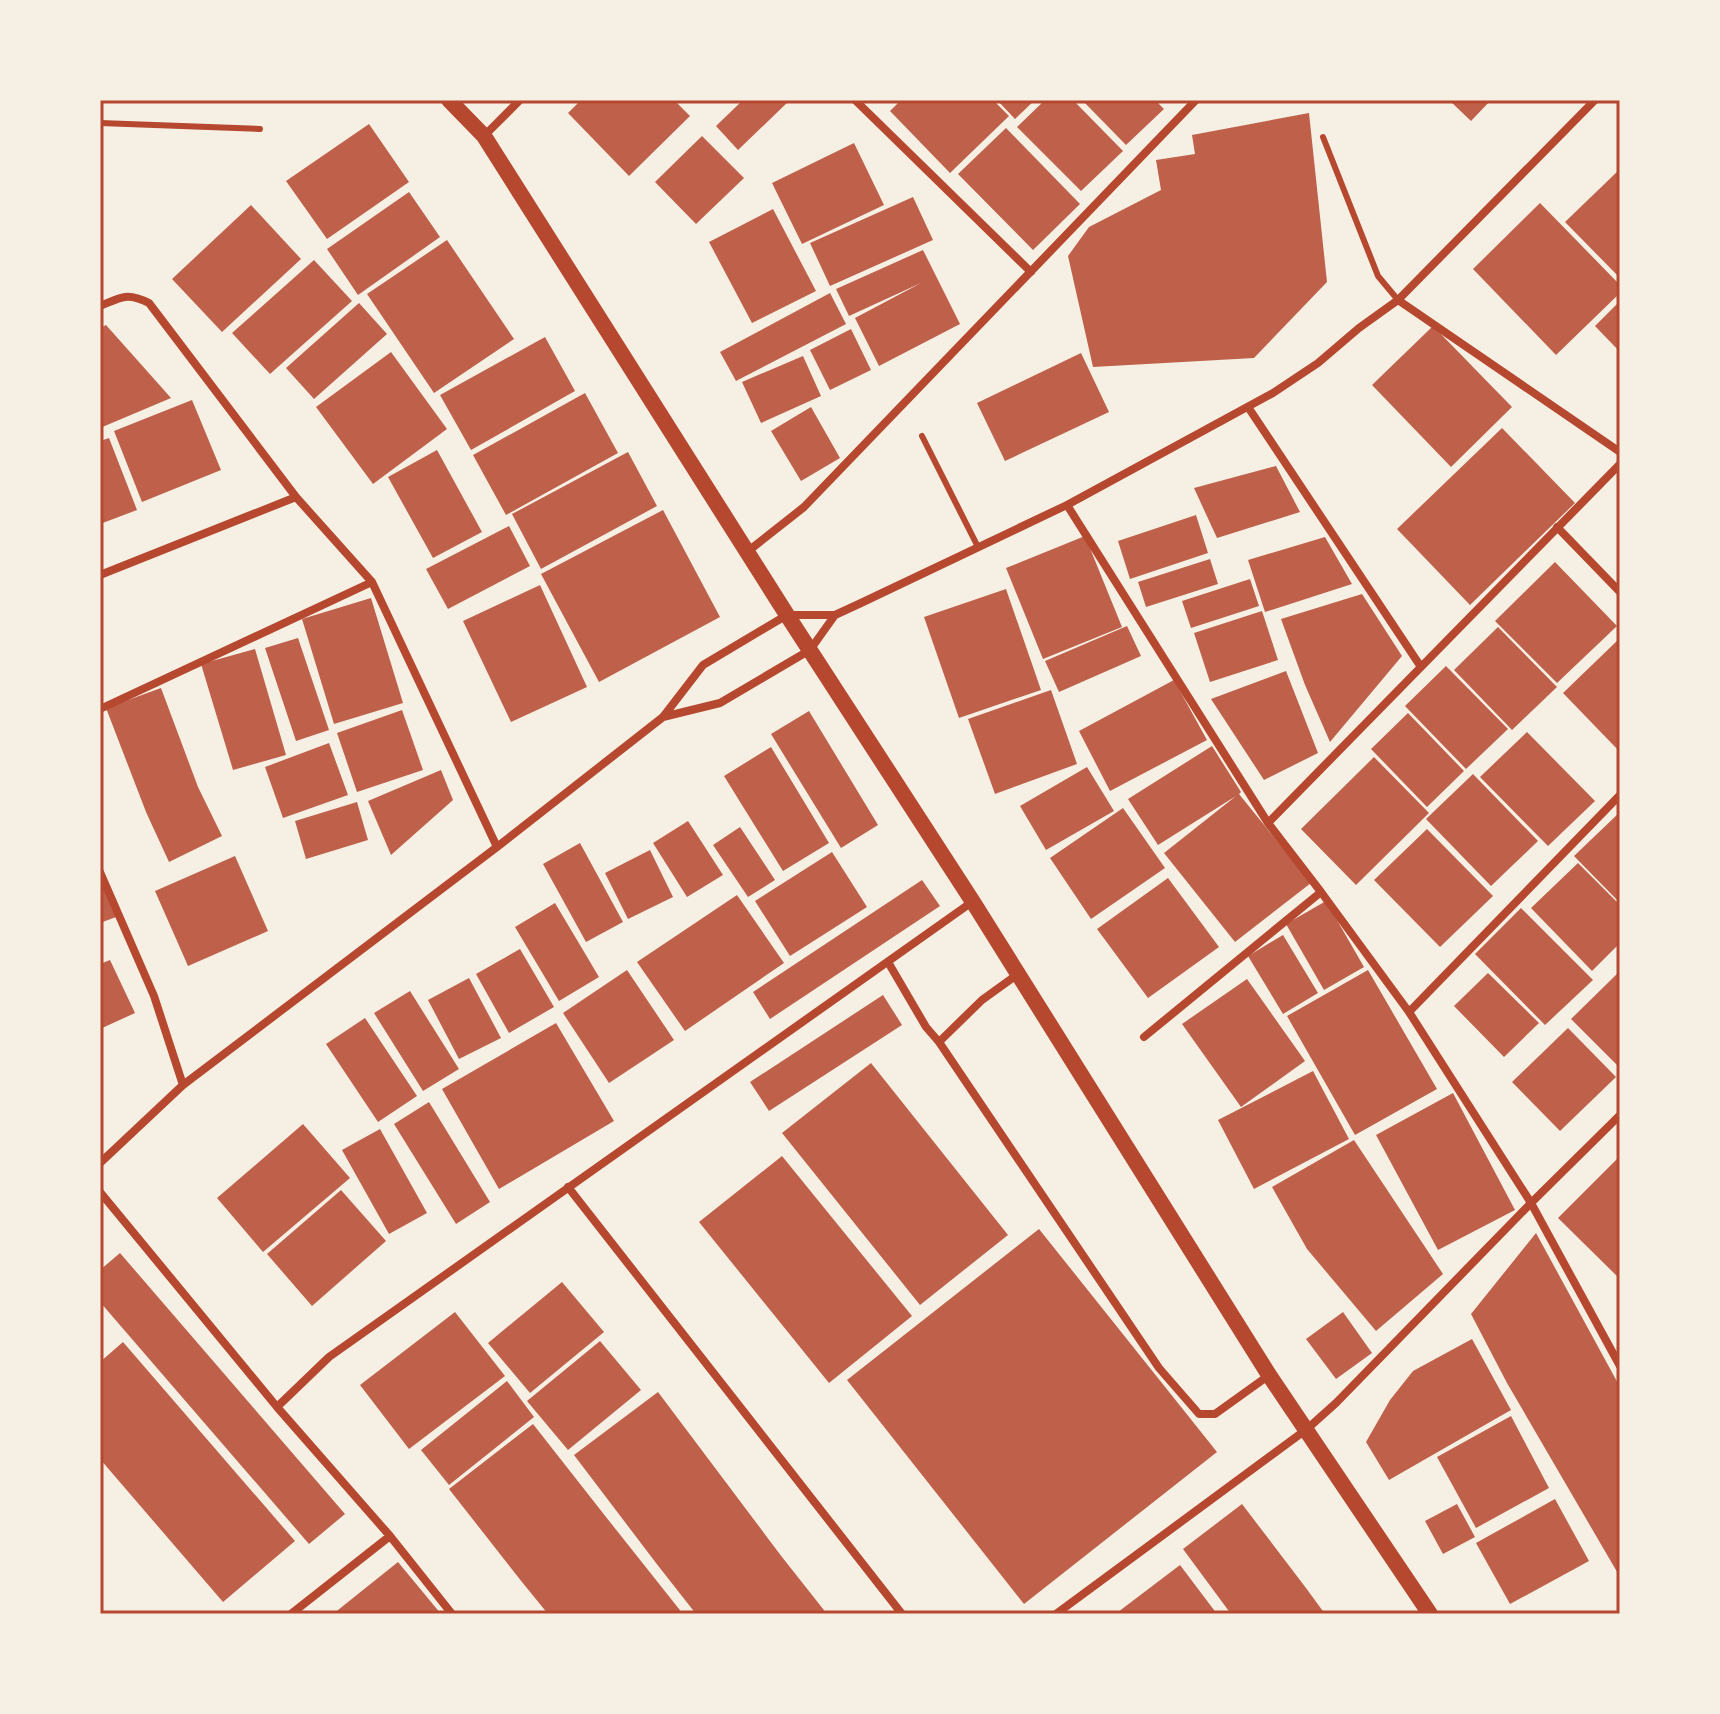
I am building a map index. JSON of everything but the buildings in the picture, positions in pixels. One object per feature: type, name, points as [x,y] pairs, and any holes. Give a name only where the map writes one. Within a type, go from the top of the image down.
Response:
[{"type":"main road","points":[[449,100],[484,136],[973,902],[1269,1375],[1430,1614]]},
{"type":"street","points":[[484,136],[520,100]]},
{"type":"street","points":[[747,552],[804,507],[1196,100]]},
{"type":"street","points":[[100,1163],[183,1085],[663,717],[703,665],[787,615],[835,615],[1067,505],[1273,393],[1318,363],[1398,300],[1595,100]]},
{"type":"street","points":[[861,102],[1031,272]]},
{"type":"street","points":[[100,306],[133,295],[149,303],[296,497],[372,582],[497,847]]},
{"type":"street","points":[[1398,300],[1620,452]]},
{"type":"street","points":[[1248,407],[1421,667]]},
{"type":"street","points":[[1268,823],[1620,464]]},
{"type":"street","points":[[100,575],[296,497]]},
{"type":"street","points":[[1067,505],[1268,823],[1409,1012],[1531,1203],[1620,1366]]},
{"type":"street","points":[[1557,527],[1620,592]]},
{"type":"street","points":[[100,709],[372,582]]},
{"type":"street","points":[[663,717],[720,703],[810,650],[835,615]]},
{"type":"street","points":[[1409,1012],[1620,795]]},
{"type":"street","points":[[100,872],[154,996],[183,1085]]},
{"type":"street","points":[[1144,1037],[1321,892]]},
{"type":"street","points":[[277,1407],[329,1357],[973,902]]},
{"type":"street","points":[[888,962],[926,1027],[1159,1368],[1199,1414],[1215,1414],[1269,1375]]},
{"type":"street","points":[[939,1042],[982,1000],[1018,974]]},
{"type":"street","points":[[1056,1614],[1307,1429],[1353,1387],[1620,1115]]},
{"type":"street","points":[[568,1187],[902,1614]]},
{"type":"street","points":[[100,1192],[452,1614]]},
{"type":"street","points":[[291,1614],[390,1536]]},
{"type":"lane","points":[[100,123],[260,129]]},
{"type":"lane","points":[[1323,137],[1378,276],[1398,300]]},
{"type":"lane","points":[[922,436],[978,547]]}]
